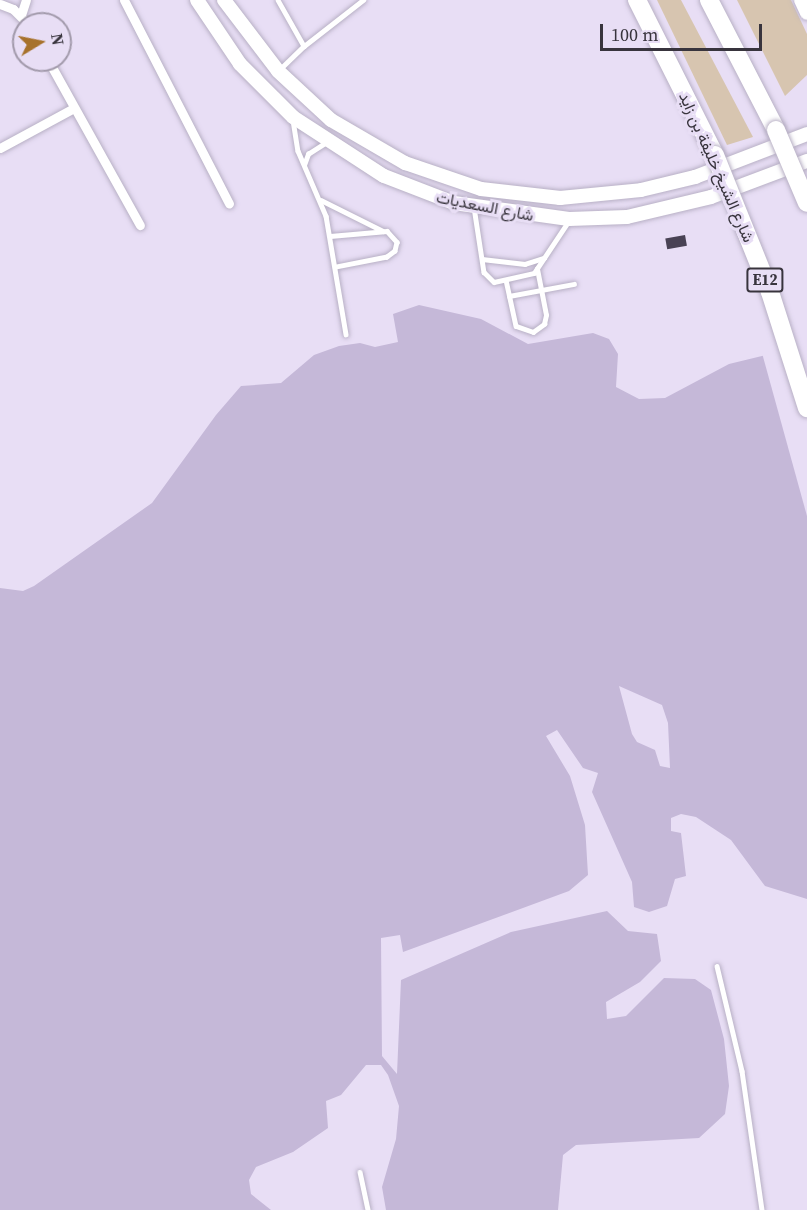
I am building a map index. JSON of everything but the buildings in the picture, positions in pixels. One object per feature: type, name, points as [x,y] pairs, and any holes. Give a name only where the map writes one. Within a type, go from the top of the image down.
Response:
[{"type":"highway","name":"شارع الشيخ خليفة بن زايد","points":[[637,0],[715,155],[770,292],[807,408]]},
{"type":"highway","points":[[709,0],[776,130],[807,203]]},
{"type":"street","points":[[124,0],[229,203]]},
{"type":"street","name":"شارع السعديات","points":[[196,0],[240,64],[293,117],[328,143],[417,191],[474,207],[569,219],[627,217],[665,209],[803,163]]},
{"type":"street","name":"شارع السعديات","points":[[224,0],[278,71],[332,120],[385,154],[444,178],[520,196],[599,195],[660,186],[695,177],[807,134]]},
{"type":"street","points":[[801,0],[807,13]]},
{"type":"street","points":[[4,3],[17,12]]},
{"type":"street","points":[[54,72],[140,225]]},
{"type":"street","points":[[0,148],[74,108]]},
{"type":"street","points":[[803,163],[807,152]]},
{"type":"lane","points":[[278,0],[303,46]]},
{"type":"lane","points":[[278,71],[303,46],[363,0]]},
{"type":"lane","points":[[293,117],[296,143],[321,200],[330,236],[346,334]]},
{"type":"lane","points":[[304,165],[313,149],[328,143]]},
{"type":"lane","points":[[321,200],[395,237],[397,247],[392,255],[336,267]]},
{"type":"lane","points":[[474,207],[482,259],[488,279],[506,280],[525,277],[537,269],[569,219]]},
{"type":"lane","points":[[330,236],[382,231]]},
{"type":"lane","points":[[482,259],[525,264],[544,258]]},
{"type":"lane","points":[[506,280],[516,326],[533,332],[545,319],[537,269]]},
{"type":"lane","points":[[509,296],[574,284]]},
{"type":"lane","points":[[717,966],[742,1071],[762,1210]]},
{"type":"lane","points":[[360,1172],[368,1210]]},
{"type":"shaded area","points":[[657,0],[681,0],[753,137],[727,145]]},
{"type":"shaded area","points":[[737,0],[791,0],[807,34],[807,75],[785,96]]},
{"type":"shaded area","points":[[419,305],[481,319],[528,344],[593,333],[609,339],[618,354],[616,387],[639,399],[665,398],[729,364],[807,345],[807,899],[765,886],[731,840],[696,817],[681,814],[671,818],[671,831],[681,833],[686,876],[675,879],[667,906],[649,912],[634,907],[632,882],[592,792],[598,773],[583,768],[557,730],[546,736],[570,776],[585,825],[588,875],[569,891],[403,952],[400,935],[381,938],[382,1056],[397,1074],[401,980],[511,932],[607,911],[628,931],[657,934],[661,961],[640,982],[606,1002],[607,1019],[626,1016],[664,978],[695,979],[711,990],[724,1039],[729,1086],[725,1114],[699,1138],[576,1145],[563,1155],[558,1210],[386,1210],[382,1187],[396,1139],[399,1106],[388,1075],[381,1065],[366,1065],[341,1095],[326,1101],[328,1128],[293,1152],[256,1167],[249,1180],[251,1194],[271,1210],[0,1210],[0,588],[23,591],[34,586],[152,503],[216,415],[241,386],[281,383],[314,355],[339,346],[360,343],[375,347],[398,342],[393,314]],"holes":[[[619,686],[662,705],[668,723],[670,768],[660,766],[655,750],[637,742],[632,734]]]},
{"type":"pier","points":[[807,342],[807,516],[762,353]]}]
